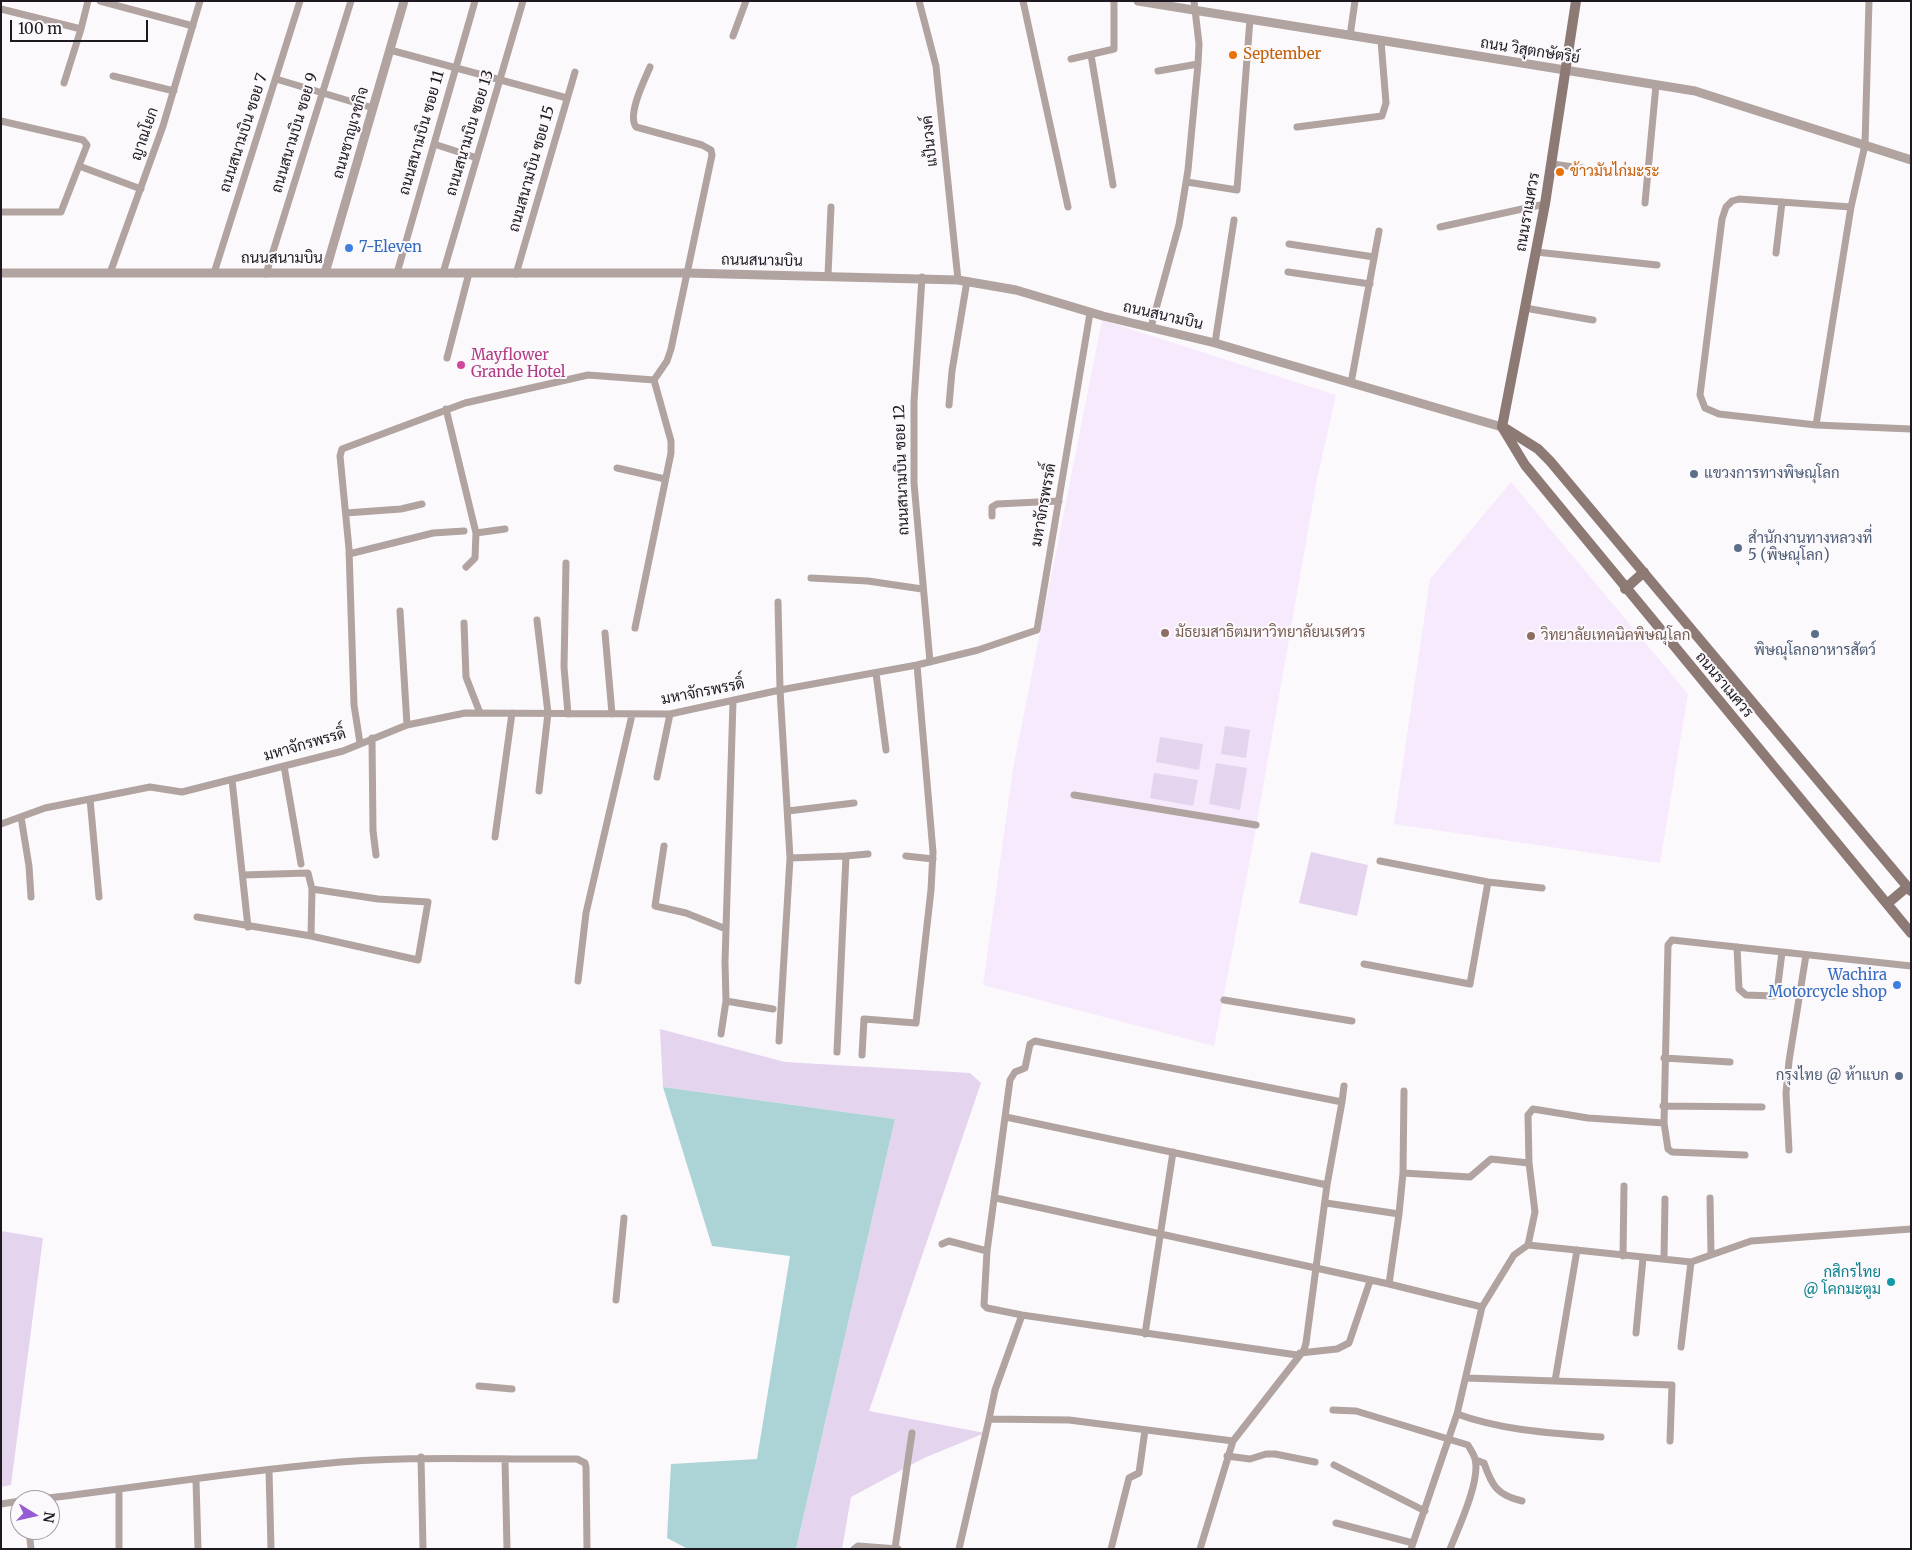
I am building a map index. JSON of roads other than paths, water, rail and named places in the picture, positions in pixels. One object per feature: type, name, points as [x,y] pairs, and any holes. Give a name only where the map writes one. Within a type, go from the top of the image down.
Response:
[{"type":"main road","name":"ถนนราเมศวร","points":[[1576,1],[1552,164],[1502,427],[1525,465],[1625,589],[1911,934]]},
{"type":"main road","name":"ถนนราเมศวร","points":[[1502,427],[1538,449],[1644,572],[1909,889]]},
{"type":"main road","points":[[1625,589],[1644,572]]},
{"type":"main road","points":[[1887,904],[1909,889]]},
{"type":"street","points":[[64,83],[88,1]]},
{"type":"street","points":[[100,1],[193,26]]},
{"type":"street","name":"ญาณโยก","points":[[110,273],[174,91],[200,1]]},
{"type":"street","name":"ถนนสนามบิน ซอย 7","points":[[214,273],[300,1]]},
{"type":"street","name":"ถนนสนามบิน ซอย 9","points":[[266,274],[351,1]]},
{"type":"street","name":"ถนนชาญเวชกิจ","points":[[325,273],[404,1]]},
{"type":"street","name":"ถนนสนามบิน ซอย 11","points":[[396,273],[475,1]]},
{"type":"street","name":"ถนนสนามบิน ซอย 13","points":[[443,272],[524,1]]},
{"type":"street","points":[[734,36],[746,1]]},
{"type":"street","name":"แป้นวงค์","points":[[919,1],[936,66],[962,280],[949,405]]},
{"type":"street","points":[[1023,1],[1068,207]]},
{"type":"street","points":[[1071,59],[1114,49],[1114,1]]},
{"type":"street","name":"ถนน วิสุตกษัตริย์","points":[[1138,1],[1194,6],[1250,19],[1350,36],[1695,91],[1911,160]]},
{"type":"street","points":[[1350,36],[1355,1]]},
{"type":"street","points":[[1816,425],[1852,207],[1865,145],[1869,1]]},
{"type":"street","points":[[1151,327],[1179,225],[1187,182],[1199,44],[1194,6]]},
{"type":"street","points":[[1,9],[80,29]]},
{"type":"street","points":[[1187,182],[1237,190],[1250,19]]},
{"type":"street","points":[[1297,127],[1382,116],[1386,103],[1380,41]]},
{"type":"street","points":[[390,50],[567,98]]},
{"type":"street","points":[[1091,55],[1113,185]]},
{"type":"street","points":[[1158,71],[1198,64]]},
{"type":"street","points":[[635,628],[671,453],[671,441],[654,380],[667,361],[671,349],[711,165],[711,150],[702,145],[636,128],[632,119],[634,110],[650,68]]},
{"type":"street","name":"ถนนสนามบิน ซอย 15","points":[[516,274],[575,72]]},
{"type":"street","points":[[113,76],[174,91]]},
{"type":"street","points":[[276,79],[373,108]]},
{"type":"street","points":[[1645,204],[1656,85]]},
{"type":"street","points":[[1,121],[83,140],[87,145],[61,212],[1,212]]},
{"type":"street","points":[[434,144],[477,158]]},
{"type":"street","points":[[1552,164],[1582,168]]},
{"type":"street","points":[[79,166],[141,189]]},
{"type":"street","points":[[1852,207],[1739,199],[1732,201],[1726,207],[1718,239],[1700,396],[1705,408],[1719,414],[1816,425],[1911,429]]},
{"type":"street","points":[[1776,253],[1782,202]]},
{"type":"street","points":[[1440,227],[1545,204]]},
{"type":"street","points":[[828,276],[831,208]]},
{"type":"street","points":[[1215,343],[1234,220]]},
{"type":"street","points":[[1351,383],[1379,231]]},
{"type":"street","points":[[1289,244],[1374,257]]},
{"type":"street","points":[[1536,252],[1657,265]]},
{"type":"street","points":[[1288,272],[1370,284]]},
{"type":"street","name":"ถนนสนามบิน","points":[[1,273],[687,273],[922,277],[962,280],[1016,290],[1090,313],[1215,343],[1502,427]]},
{"type":"street","points":[[447,358],[469,273]]},
{"type":"street","name":"ถนนสนามบิน ซอย 12","points":[[922,277],[914,402],[914,483],[930,662]]},
{"type":"street","points":[[1525,308],[1593,320]]},
{"type":"street","name":"มหาจักรพรรดิ์","points":[[1,824],[44,808],[150,787],[182,792],[343,751],[407,725],[465,713],[670,714],[780,690],[917,665],[978,650],[1037,630],[1090,313]]},
{"type":"street","points":[[360,743],[354,705],[349,554],[340,456],[342,449],[446,409],[588,375],[654,380]]},
{"type":"street","points":[[446,409],[476,533],[476,558],[466,567]]},
{"type":"street","points":[[617,468],[665,479]]},
{"type":"street","points":[[992,516],[992,507],[997,504],[1059,501]]},
{"type":"street","points":[[346,513],[401,509],[422,504]]},
{"type":"street","points":[[476,533],[505,529]]},
{"type":"street","points":[[349,554],[433,533],[464,531]]},
{"type":"street","points":[[566,563],[564,667],[568,714]]},
{"type":"street","points":[[811,578],[868,581],[922,589]]},
{"type":"street","points":[[778,602],[780,690],[790,858],[779,1042]]},
{"type":"street","points":[[400,611],[407,725]]},
{"type":"street","points":[[537,620],[548,714],[539,790]]},
{"type":"street","points":[[464,623],[466,677],[480,713]]},
{"type":"street","points":[[605,633],[612,714]]},
{"type":"street","points":[[862,1055],[864,1019],[916,1023],[933,860],[917,665]]},
{"type":"street","points":[[876,673],[886,750]]},
{"type":"street","points":[[721,1034],[726,1001],[732,701]]},
{"type":"street","points":[[495,837],[512,713]]},
{"type":"street","points":[[657,777],[670,714]]},
{"type":"street","points":[[578,981],[586,913],[632,715]]},
{"type":"street","points":[[372,738],[373,831],[376,855]]},
{"type":"street","points":[[284,766],[300,864]]},
{"type":"street","points":[[232,780],[248,927]]},
{"type":"street","points":[[1074,795],[1256,825]]},
{"type":"street","points":[[90,799],[99,897]]},
{"type":"street","points":[[788,810],[854,803]]},
{"type":"street","points":[[21,816],[29,866],[31,897]]},
{"type":"street","points":[[664,846],[655,906],[686,912],[726,929]]},
{"type":"street","points":[[790,858],[868,854]]},
{"type":"street","points":[[837,1052],[846,856]]},
{"type":"street","points":[[906,856],[933,860]]},
{"type":"street","points":[[1380,861],[1488,882],[1542,888]]},
{"type":"street","points":[[243,875],[308,872],[312,889],[311,936]]},
{"type":"street","points":[[1364,964],[1470,984],[1488,882]]},
{"type":"street","points":[[197,917],[311,936],[418,960],[428,902],[378,899],[312,889]]},
{"type":"street","points":[[1745,1155],[1672,1152],[1668,1149],[1663,1106],[1668,946],[1672,940],[1911,966]]},
{"type":"street","points":[[1737,947],[1739,989],[1746,995],[1774,996],[1777,992],[1782,952]]},
{"type":"street","points":[[1789,1150],[1787,1085],[1806,955]]},
{"type":"street","points":[[1224,1000],[1352,1021]]},
{"type":"street","points":[[726,1001],[773,1009]]},
{"type":"street","points":[[1342,1102],[1035,1041],[1030,1044],[1025,1068],[1011,1075],[996,1198],[987,1251],[984,1305],[987,1308],[1145,1334],[1299,1354],[1337,1349],[1349,1343],[1370,1281]]},
{"type":"street","points":[[1664,1058],[1730,1062]]},
{"type":"street","points":[[1200,1549],[1233,1441],[1306,1343],[1327,1185],[1344,1086]]},
{"type":"street","points":[[1389,1284],[1403,1173],[1404,1091]]},
{"type":"street","points":[[1663,1106],[1762,1107]]},
{"type":"street","points":[[1528,1245],[1535,1212],[1529,1163],[1528,1115],[1533,1109],[1588,1118],[1664,1123]]},
{"type":"street","points":[[1006,1117],[1327,1185]]},
{"type":"street","points":[[1145,1334],[1174,1152]]},
{"type":"street","points":[[1403,1173],[1470,1177],[1491,1159],[1529,1163]]},
{"type":"street","points":[[1623,1256],[1624,1186]]},
{"type":"street","points":[[996,1198],[1315,1270],[1389,1284],[1482,1308]]},
{"type":"street","points":[[1710,1198],[1711,1254]]},
{"type":"street","points":[[1664,1199],[1664,1260]]},
{"type":"street","points":[[1326,1203],[1399,1214]]},
{"type":"street","points":[[616,1300],[624,1218]]},
{"type":"street","points":[[1336,1523],[1412,1546],[1450,1440],[1467,1378],[1482,1308],[1514,1255],[1528,1245],[1691,1262],[1751,1241],[1911,1229]]},
{"type":"street","points":[[942,1244],[949,1241],[987,1251]]},
{"type":"street","points":[[1555,1380],[1577,1250]]},
{"type":"street","points":[[1636,1332],[1643,1258]]},
{"type":"street","points":[[1681,1347],[1691,1262]]},
{"type":"street","points":[[959,1549],[995,1390],[1022,1314]]},
{"type":"street","points":[[1467,1378],[1672,1384],[1670,1441]]},
{"type":"street","points":[[479,1386],[512,1389]]},
{"type":"street","points":[[1333,1410],[1356,1411],[1468,1445],[1476,1460],[1473,1481],[1465,1514],[1450,1549]]},
{"type":"street","points":[[1457,1414],[1494,1426],[1518,1430],[1601,1437]]},
{"type":"street","points":[[989,1419],[1069,1420],[1233,1441]]},
{"type":"street","points":[[1111,1549],[1128,1478],[1139,1473],[1145,1430]]},
{"type":"street","points":[[854,1549],[858,1546],[897,1548],[912,1433]]},
{"type":"street","points":[[1227,1456],[1250,1460],[1266,1454],[1275,1454],[1315,1462]]},
{"type":"street","points":[[421,1457],[423,1549]]},
{"type":"street","points":[[60,1497],[321,1464],[421,1457],[505,1460],[577,1459],[585,1462],[587,1549]]},
{"type":"street","points":[[505,1460],[507,1549]]},
{"type":"street","points":[[1476,1460],[1484,1463],[1493,1486],[1507,1497],[1522,1501]]},
{"type":"street","points":[[1334,1465],[1425,1511]]},
{"type":"street","points":[[269,1470],[271,1549]]},
{"type":"street","points":[[196,1480],[198,1549]]},
{"type":"street","points":[[118,1490],[120,1549]]},
{"type":"water","points":[[663,1087],[895,1119],[796,1549],[688,1549],[667,1538],[671,1464],[757,1459],[790,1256],[712,1246]]},
{"type":"place","name":"September","points":[[1233,55]]},
{"type":"place","name":"ข้าวมันไก่มะระ","points":[[1560,172]]},
{"type":"place","name":"7-Eleven","points":[[349,248]]},
{"type":"place","name":"Mayflower Grande Hotel","points":[[461,365]]},
{"type":"place","name":"แขวงการทางพิษณุโลก","points":[[1694,474]]},
{"type":"place","name":"สำนักงานทางหลวงที่ 5 (พิษณุโลก)","points":[[1738,548]]},
{"type":"place","name":"มัธยมสาธิตมหาวิทยาลัยนเรศวร","points":[[1165,633]]},
{"type":"place","name":"พิษณุโลกอาหารสัตว์","points":[[1815,634]]},
{"type":"place","name":"วิทยาลัยเทคนิคพิษณุโลก","points":[[1531,636]]},
{"type":"place","name":"Wachira Motorcycle shop","points":[[1897,985]]},
{"type":"place","name":"กรุงไทย @ ห้าแบก","points":[[1899,1076]]},
{"type":"place","name":"กสิกรไทย @ โคกมะตูม","points":[[1891,1282]]}]
